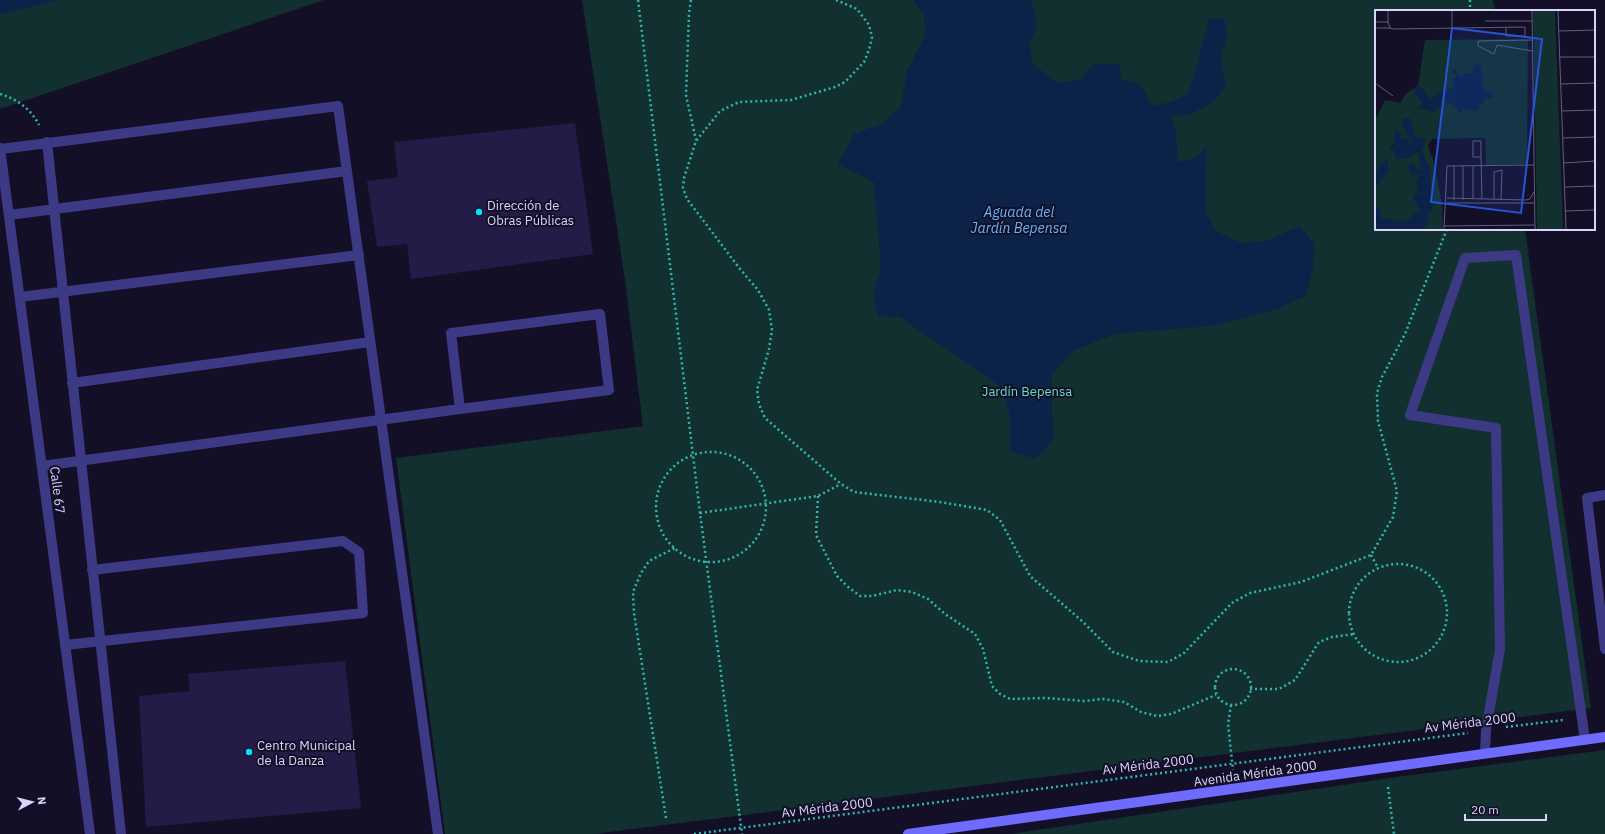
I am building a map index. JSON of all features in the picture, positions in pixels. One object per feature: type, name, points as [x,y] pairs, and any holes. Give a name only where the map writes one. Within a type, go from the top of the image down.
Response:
[{"type":"main road","name":"Avenida Mérida 2000","points":[[908,834],[1605,737]]},
{"type":"street","points":[[0,148],[338,106],[438,834]]},
{"type":"street","points":[[47,142],[121,834]]},
{"type":"street","name":"Calle 67","points":[[0,148],[90,834]]},
{"type":"street","points":[[9,216],[347,172]]},
{"type":"street","points":[[20,297],[359,255]]},
{"type":"street","points":[[1485,754],[1486,730],[1500,649],[1496,428],[1410,415],[1465,258],[1516,255],[1585,740]]},
{"type":"street","points":[[42,466],[609,390],[600,314],[451,333],[460,409]]},
{"type":"street","points":[[72,383],[370,342]]},
{"type":"street","points":[[1605,495],[1587,498],[1605,649]]},
{"type":"street","points":[[65,645],[363,613],[359,552],[344,541],[92,570]]},
{"type":"path","points":[[638,0],[700,513],[742,834]]},
{"type":"path","points":[[691,0],[689,13],[686,95],[696,141]]},
{"type":"path","points":[[836,0],[857,9],[869,25],[872,37],[864,62],[853,75],[845,82],[835,87],[791,100],[739,102],[720,111],[696,141],[684,178],[683,188],[687,199],[740,269],[758,290],[769,310],[772,330],[769,349],[757,390],[759,404],[765,418],[841,484],[854,492],[940,502],[987,510],[1000,520],[1030,576],[1082,621],[1114,652],[1139,661],[1168,662],[1184,653],[1232,603],[1250,593],[1302,582],[1371,555],[1393,517],[1397,490],[1378,421],[1377,393],[1382,377],[1405,334],[1447,230]]},
{"type":"path","points":[[0,94],[13,98],[26,107],[37,121],[47,142]]},
{"type":"path","points":[[708,451],[726,453],[743,462],[756,475],[764,491],[766,503],[763,526],[754,542],[741,553],[725,560],[707,562],[690,558],[675,548],[664,534],[657,517],[657,498],[663,480],[674,466],[693,455],[708,451]]},
{"type":"path","points":[[700,513],[818,496],[841,484]]},
{"type":"path","points":[[818,496],[816,535],[837,576],[860,596],[872,596],[897,590],[912,592],[928,599],[945,614],[974,634],[983,649],[992,686],[1000,694],[1010,699],[1046,698],[1084,701],[1103,699],[1124,702],[1142,712],[1157,716],[1171,714],[1216,695]]},
{"type":"path","points":[[666,818],[634,613],[633,592],[641,573],[649,561],[675,548]]},
{"type":"path","points":[[1371,555],[1378,568]]},
{"type":"path","points":[[1394,564],[1410,565],[1425,572],[1438,583],[1445,597],[1448,614],[1445,630],[1436,644],[1424,655],[1408,662],[1392,662],[1376,657],[1363,648],[1354,634],[1349,619],[1350,604],[1355,589],[1365,576],[1378,568],[1394,564]]},
{"type":"path","points":[[1250,689],[1279,689],[1296,680],[1319,642],[1354,634]]},
{"type":"path","points":[[1232,669],[1238,670],[1244,673],[1250,683],[1250,689],[1249,695],[1242,703],[1231,705],[1225,704],[1216,695],[1215,683],[1221,673],[1232,669]]},
{"type":"path","points":[[1231,705],[1228,724],[1236,788]]},
{"type":"path","name":"Av Mérida 2000","points":[[694,834],[1582,718]]},
{"type":"path","points":[[1386,767],[1394,834]]},
{"type":"green space","points":[[0,0],[324,0],[0,109]]},
{"type":"green space","name":"Jardín Bepensa","points":[[582,0],[1493,0],[1495,10],[1375,10],[1375,230],[1525,230],[1591,708],[593,834],[445,834],[396,458],[643,426],[625,280]]},
{"type":"green space","points":[[1605,750],[1605,834],[1010,834],[1397,777]]},
{"type":"water","points":[[0,0],[60,0],[0,14]]},
{"type":"water","name":"Aguada del Jardín Bepensa","points":[[912,0],[1031,0],[1037,22],[1030,46],[1033,64],[1057,83],[1080,80],[1093,64],[1119,64],[1121,79],[1140,84],[1152,106],[1171,102],[1188,94],[1209,19],[1224,18],[1227,35],[1221,57],[1225,87],[1211,104],[1187,115],[1172,116],[1176,135],[1178,162],[1191,160],[1207,147],[1206,212],[1216,231],[1241,243],[1266,241],[1300,226],[1315,244],[1312,272],[1305,296],[1280,308],[1241,319],[1211,326],[1115,334],[1074,350],[1052,375],[1054,438],[1036,459],[1010,451],[1010,416],[1001,387],[900,317],[878,316],[873,292],[881,269],[874,182],[838,164],[854,134],[882,124],[901,107],[907,71],[925,35],[924,14]]},
{"type":"building","name":"Dirección de Obras Públicas","points":[[575,123],[593,254],[411,279],[407,244],[377,247],[367,181],[398,177],[394,142]]},
{"type":"building","name":"Centro Municipal de la Danza","points":[[345,661],[361,808],[146,827],[139,696],[190,691],[188,674]]},
{"type":"place","name":"Dirección de Obras Públicas","points":[[479,212]]},
{"type":"place","name":"Centro Municipal de la Danza","points":[[249,752]]}]
